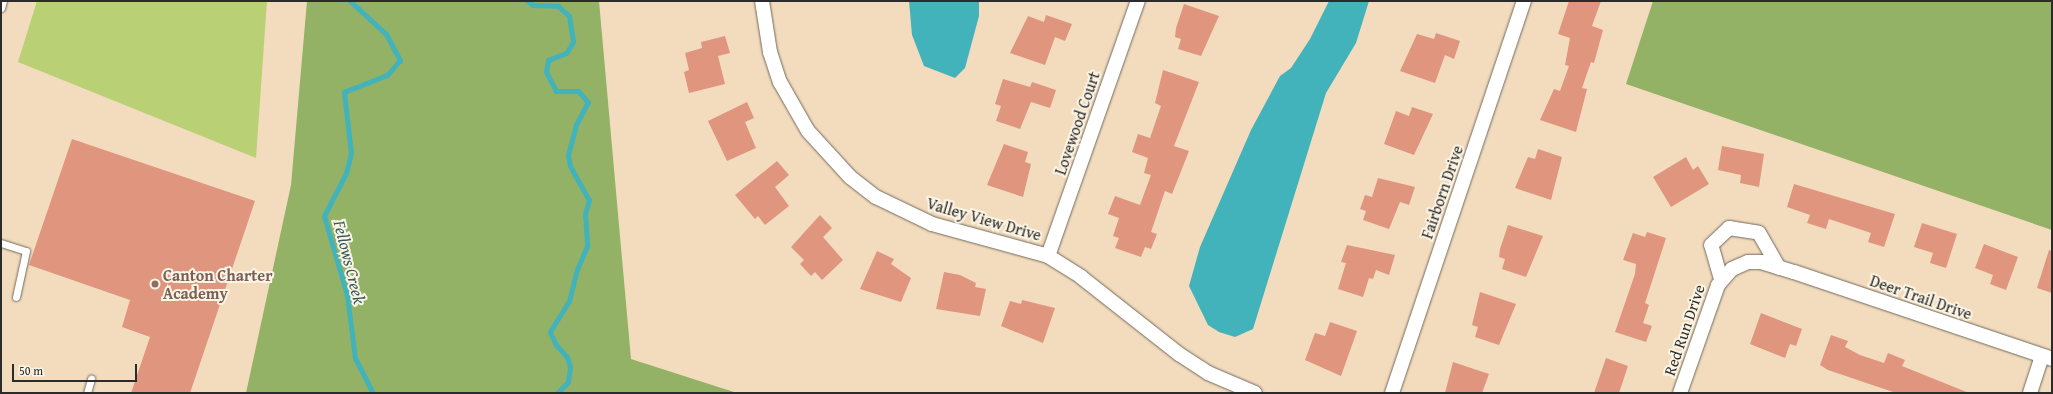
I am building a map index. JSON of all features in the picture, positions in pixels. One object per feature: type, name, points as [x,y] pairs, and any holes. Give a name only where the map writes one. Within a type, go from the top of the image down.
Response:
[{"type":"street","name":"Valley View Drive","points":[[762,1],[770,52],[783,88],[808,131],[850,177],[876,197],[932,224],[1048,256],[1081,277],[1179,354],[1208,373],[1255,393]]},
{"type":"street","name":"Lovewood Court","points":[[1048,256],[1138,1]]},
{"type":"street","name":"Fairborn Drive","points":[[1392,393],[1524,1]]},
{"type":"street","name":"Red Run Drive","points":[[1721,279],[1711,245],[1729,228],[1760,233],[1779,268]]},
{"type":"street","name":"Deer Trail Drive","points":[[1732,269],[1748,262],[1779,268],[2047,357]]},
{"type":"street","name":"Red Run Drive","points":[[1680,393],[1721,279],[1732,269]]},
{"type":"street","points":[[2030,393],[2047,357]]},
{"type":"lane","points":[[1,8],[3,1]]},
{"type":"lane","points":[[1,243],[26,251],[16,297]]},
{"type":"lane","points":[[86,393],[91,379]]},
{"type":"green space","points":[[37,1],[267,1],[256,158],[18,62]]},
{"type":"green space","points":[[307,1],[599,1],[631,359],[737,393],[246,393],[291,185]]},
{"type":"green space","points":[[1653,1],[2052,1],[2052,230],[1626,84]]},
{"type":"water","points":[[909,1],[979,1],[979,16],[965,68],[955,78],[924,66],[912,35]]},
{"type":"water","points":[[1329,1],[1369,1],[1356,43],[1326,93],[1253,329],[1235,337],[1219,332],[1208,325],[1189,286],[1200,247],[1251,130],[1280,76],[1291,68],[1310,39]]},
{"type":"building","points":[[1569,1],[1601,1],[1592,26],[1603,30],[1594,63],[1591,62],[1582,88],[1587,89],[1576,132],[1540,120],[1554,89],[1560,91],[1569,66],[1565,65],[1570,38],[1558,34]]},
{"type":"building","points":[[1184,4],[1219,16],[1201,56],[1178,49],[1181,39],[1175,37],[1176,28]]},
{"type":"building","points":[[1046,15],[1072,24],[1065,41],[1055,37],[1045,65],[1010,53],[1028,16],[1044,22]]},
{"type":"building","points":[[1436,33],[1460,41],[1454,59],[1445,55],[1435,83],[1400,71],[1417,34],[1434,39]]},
{"type":"building","points":[[725,36],[730,53],[718,56],[725,84],[689,93],[684,72],[689,70],[685,53],[702,48],[701,42]]},
{"type":"building","points":[[1163,70],[1199,82],[1174,146],[1189,151],[1172,194],[1165,191],[1151,232],[1157,234],[1151,249],[1145,247],[1141,257],[1115,248],[1119,238],[1113,236],[1119,218],[1108,214],[1115,196],[1140,205],[1151,175],[1144,173],[1148,158],[1132,152],[1138,134],[1150,138],[1161,106],[1155,103]]},
{"type":"building","points":[[1003,79],[1030,87],[1032,82],[1056,90],[1050,108],[1031,102],[1020,129],[996,121],[1001,106],[995,104]]},
{"type":"building","points":[[747,102],[754,118],[745,122],[756,148],[727,161],[708,121]]},
{"type":"building","points":[[1412,107],[1433,114],[1414,155],[1384,144],[1396,111],[1409,116]]},
{"type":"building","name":"Canton Charter Academy","points":[[72,139],[255,201],[190,393],[131,393],[150,337],[122,327],[130,300],[29,265]]},
{"type":"building","points":[[1004,144],[1028,152],[1025,162],[1031,164],[1023,197],[987,185]]},
{"type":"building","points":[[1722,146],[1764,154],[1759,187],[1740,183],[1741,175],[1718,170]]},
{"type":"building","points":[[1538,149],[1562,157],[1551,200],[1515,188],[1528,157],[1535,159]]},
{"type":"building","points":[[1686,157],[1693,170],[1698,166],[1709,184],[1671,207],[1653,177]]},
{"type":"building","points":[[777,161],[789,175],[775,187],[789,206],[765,225],[758,216],[755,219],[735,195]]},
{"type":"building","points":[[1378,178],[1415,187],[1409,205],[1400,202],[1389,229],[1363,220],[1366,211],[1360,209],[1365,195],[1372,197]]},
{"type":"building","points":[[1794,184],[1895,214],[1884,247],[1868,242],[1871,233],[1829,219],[1826,229],[1807,223],[1810,215],[1787,207]]},
{"type":"building","points":[[820,215],[832,228],[823,237],[843,260],[822,280],[815,272],[811,276],[800,264],[804,260],[791,247]]},
{"type":"building","points":[[1922,223],[1957,234],[1946,268],[1930,263],[1933,253],[1914,247]]},
{"type":"building","points":[[1508,225],[1543,236],[1526,277],[1502,269],[1505,259],[1499,257],[1500,249]]},
{"type":"building","points":[[1647,232],[1666,238],[1645,303],[1649,305],[1643,323],[1652,326],[1646,342],[1615,332],[1635,274],[1636,264],[1623,260],[1633,233],[1645,237]]},
{"type":"building","points":[[1984,244],[2018,257],[2006,290],[1990,284],[1993,275],[1975,268]]},
{"type":"building","points":[[1347,245],[1395,255],[1389,275],[1376,270],[1373,279],[1369,278],[1363,297],[1338,289],[1346,263],[1341,262]]},
{"type":"building","points":[[2049,250],[2052,251],[2052,293],[2037,288]]},
{"type":"building","points":[[877,251],[894,259],[891,264],[911,278],[901,302],[860,289]]},
{"type":"building","points":[[944,272],[960,275],[976,283],[975,287],[986,289],[980,316],[936,309]]},
{"type":"building","points":[[1480,292],[1516,304],[1499,345],[1475,337],[1478,327],[1472,325]]},
{"type":"building","points":[[1022,300],[1055,308],[1043,343],[1001,326],[1010,301],[1021,304]]},
{"type":"building","points":[[1761,313],[1802,329],[1796,346],[1790,344],[1785,358],[1750,344]]},
{"type":"building","points":[[1330,322],[1357,331],[1341,376],[1305,360],[1315,333],[1325,336]]},
{"type":"building","points":[[1831,335],[1848,341],[1845,347],[1860,355],[1884,363],[1888,353],[1905,360],[1902,366],[1969,393],[1896,393],[1828,370],[1820,365]]},
{"type":"building","points":[[1606,358],[1628,366],[1619,393],[1594,393]]},
{"type":"building","points":[[1453,362],[1489,374],[1482,393],[1445,393]]},
{"type":"waterway","name":"Fellows Creek","points":[[350,1],[386,34],[400,60],[387,75],[344,92],[351,153],[346,173],[324,216],[347,295],[355,358],[373,393]]},
{"type":"waterway","points":[[527,1],[533,5],[558,6],[569,16],[573,42],[566,53],[548,60],[546,72],[556,91],[578,91],[588,102],[576,125],[568,155],[570,166],[589,200],[585,214],[587,246],[577,269],[569,301],[550,332],[556,345],[567,357],[570,367],[568,382],[557,393]]},
{"type":"place","name":"Canton Charter Academy","points":[[155,284]]}]
